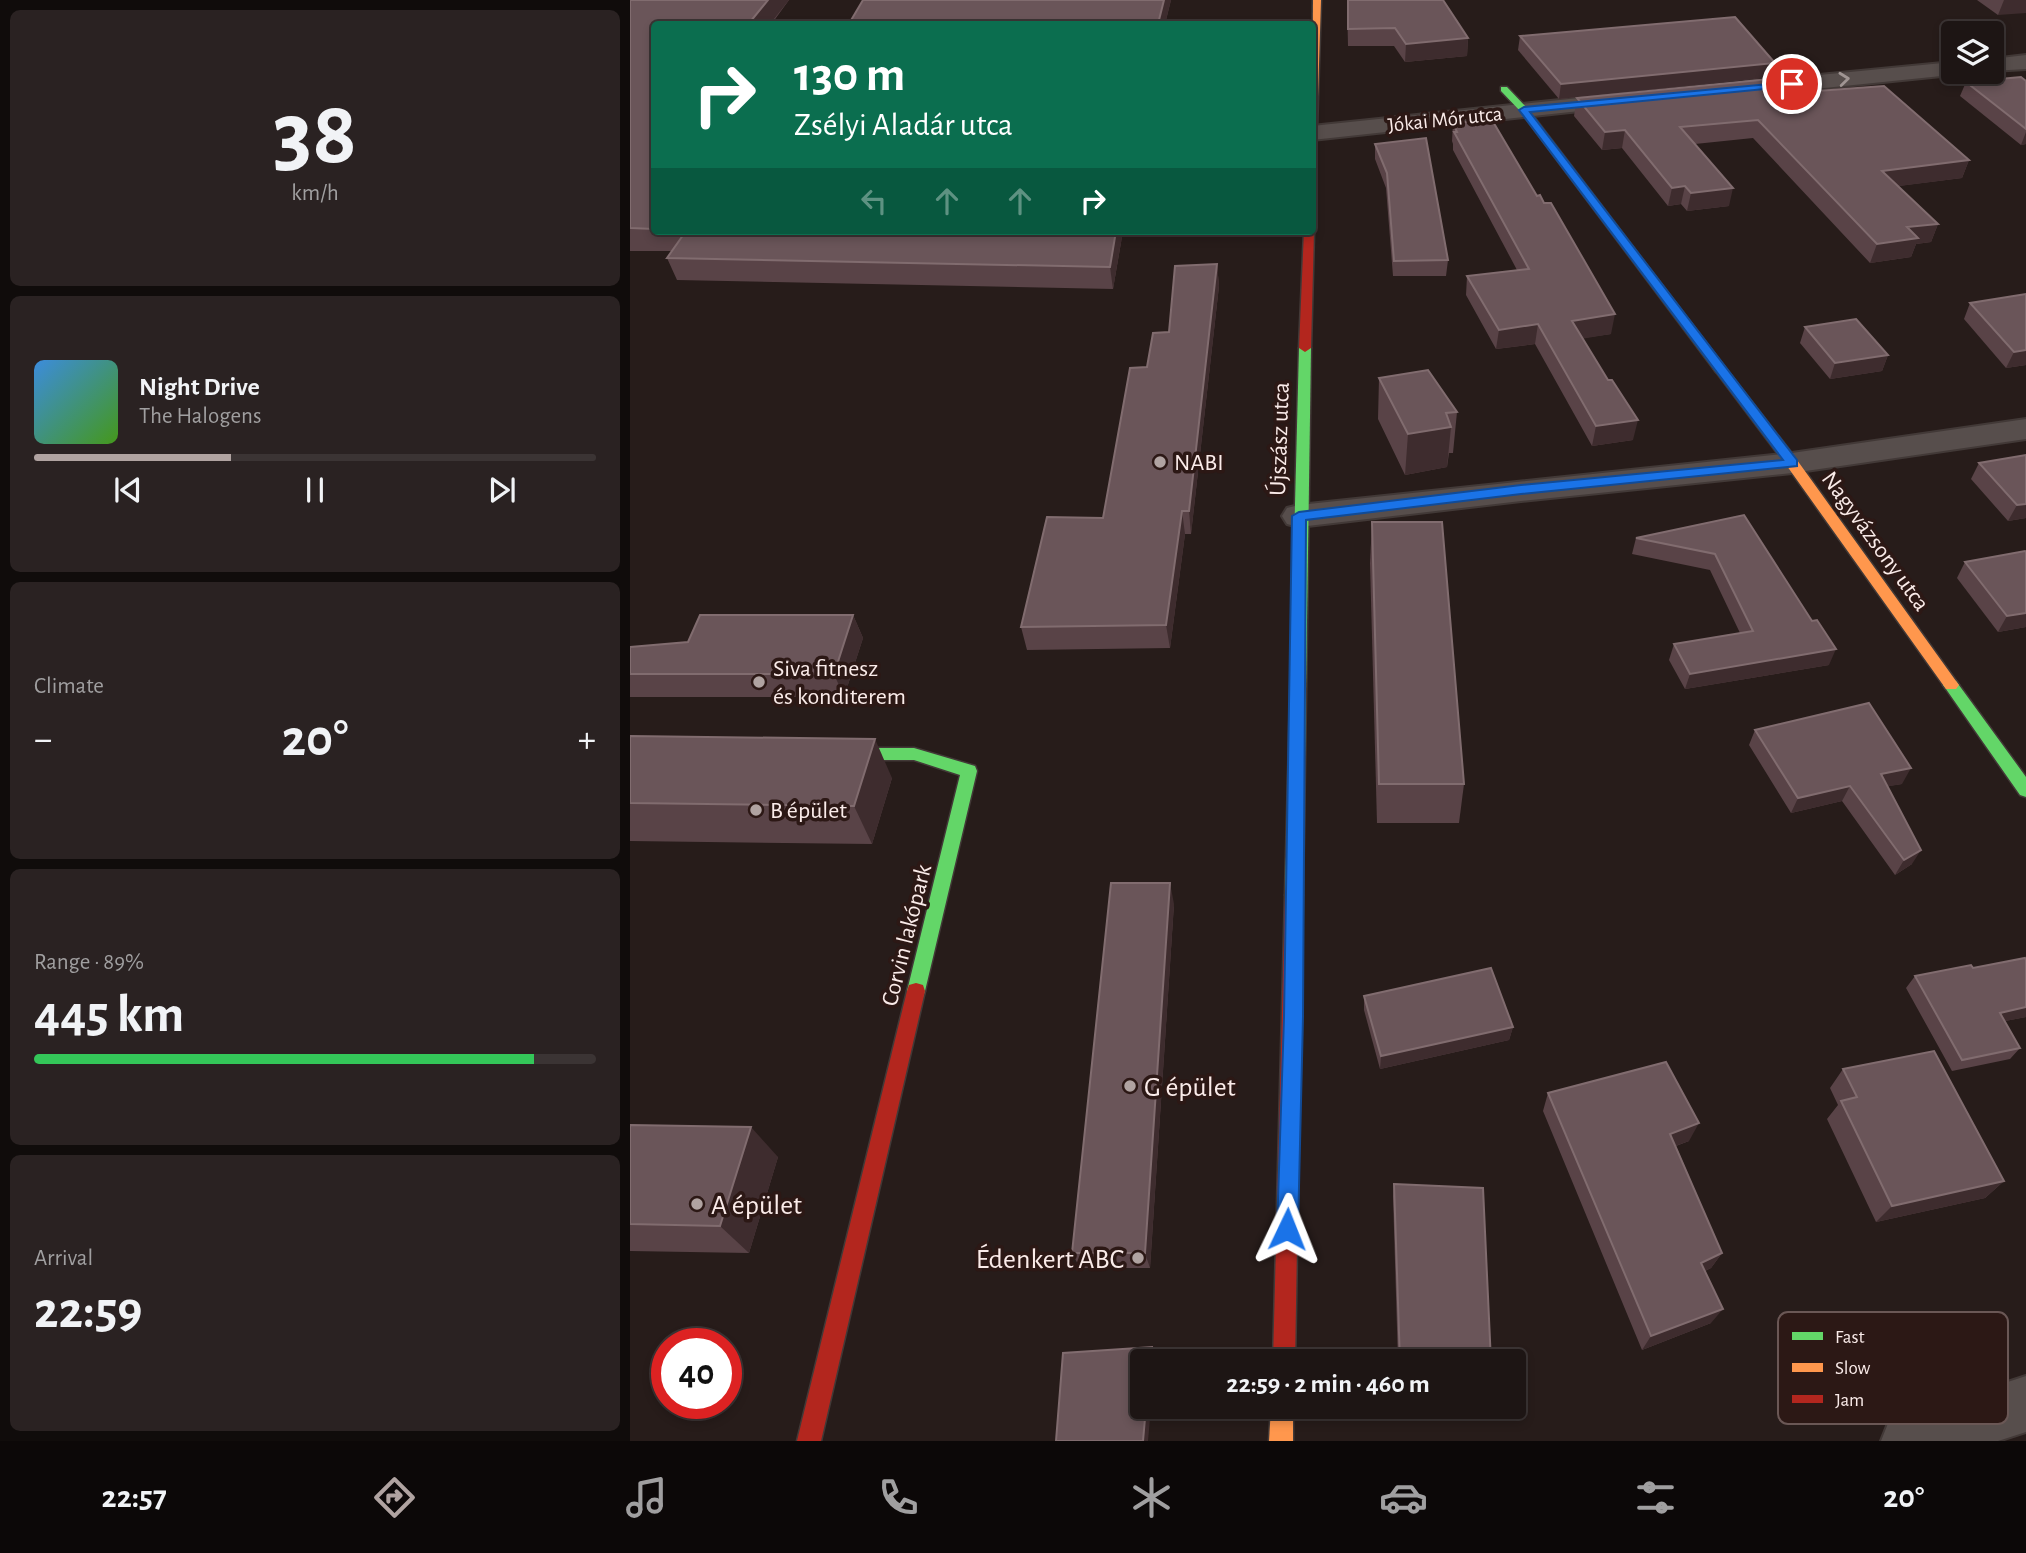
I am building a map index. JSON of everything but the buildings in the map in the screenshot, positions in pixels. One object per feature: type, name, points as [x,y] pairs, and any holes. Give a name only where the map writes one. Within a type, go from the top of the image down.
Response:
[{"type":"street","points":[[1316,27],[1317,0]]},
{"type":"street","points":[[2004,59],[2025,48]]},
{"type":"street","points":[[1718,92],[1941,70]]},
{"type":"street","name":"Jókai Mór utca","points":[[1477,92],[1531,86]]},
{"type":"street","name":"Nagyvázsony utca","points":[[1504,89],[1524,110],[1792,463],[2026,790]]},
{"type":"street","name":"Jókai Mór utca","points":[[1316,130],[1648,98]]},
{"type":"street","points":[[1316,107],[1341,105]]},
{"type":"street","name":"Újszász utca","points":[[1284,1349],[1293,1017],[1299,516],[1309,235]]},
{"type":"street","points":[[1299,516],[1521,490],[1792,463],[2026,429]]},
{"type":"street","name":"Corvin lakópark","points":[[806,754],[914,754],[969,771],[809,1441]]},
{"type":"street","points":[[2008,1410],[2026,1404]]},
{"type":"street","points":[[1281,1441],[1282,1419]]},
{"type":"street","points":[[1909,1441],[1963,1424]]},
{"type":"traffic: fast","points":[[1504,89],[1524,110],[1720,369]]},
{"type":"traffic: fast","points":[[1294,895],[1305,348]]},
{"type":"traffic: fast","points":[[1951,685],[2026,790]]},
{"type":"traffic: fast","points":[[828,754],[914,754],[969,771],[916,991]]},
{"type":"traffic: slow","points":[[1316,26],[1317,0]]},
{"type":"traffic: slow","points":[[1720,369],[1792,463],[1951,685]]},
{"type":"traffic: slow","points":[[1281,1441],[1282,1419]]},
{"type":"traffic: jam","points":[[1305,348],[1309,235]]},
{"type":"traffic: jam","points":[[1284,1349],[1294,895]]},
{"type":"traffic: jam","points":[[809,1441],[916,991]]},
{"type":"place","name":"NABI","points":[[1160,462]]},
{"type":"place","name":"Siva fitnesz és konditerem","points":[[759,682]]},
{"type":"place","name":"B épület","points":[[756,810]]},
{"type":"place","name":"G épület","points":[[1130,1086]]},
{"type":"place","name":"A épület","points":[[697,1204]]},
{"type":"place","name":"Édenkert ABC","points":[[1138,1258]]},
{"type":"route","points":[[1287,1229],[1293,1017],[1299,516],[1521,490],[1792,463],[1524,110],[1792,84]]}]
